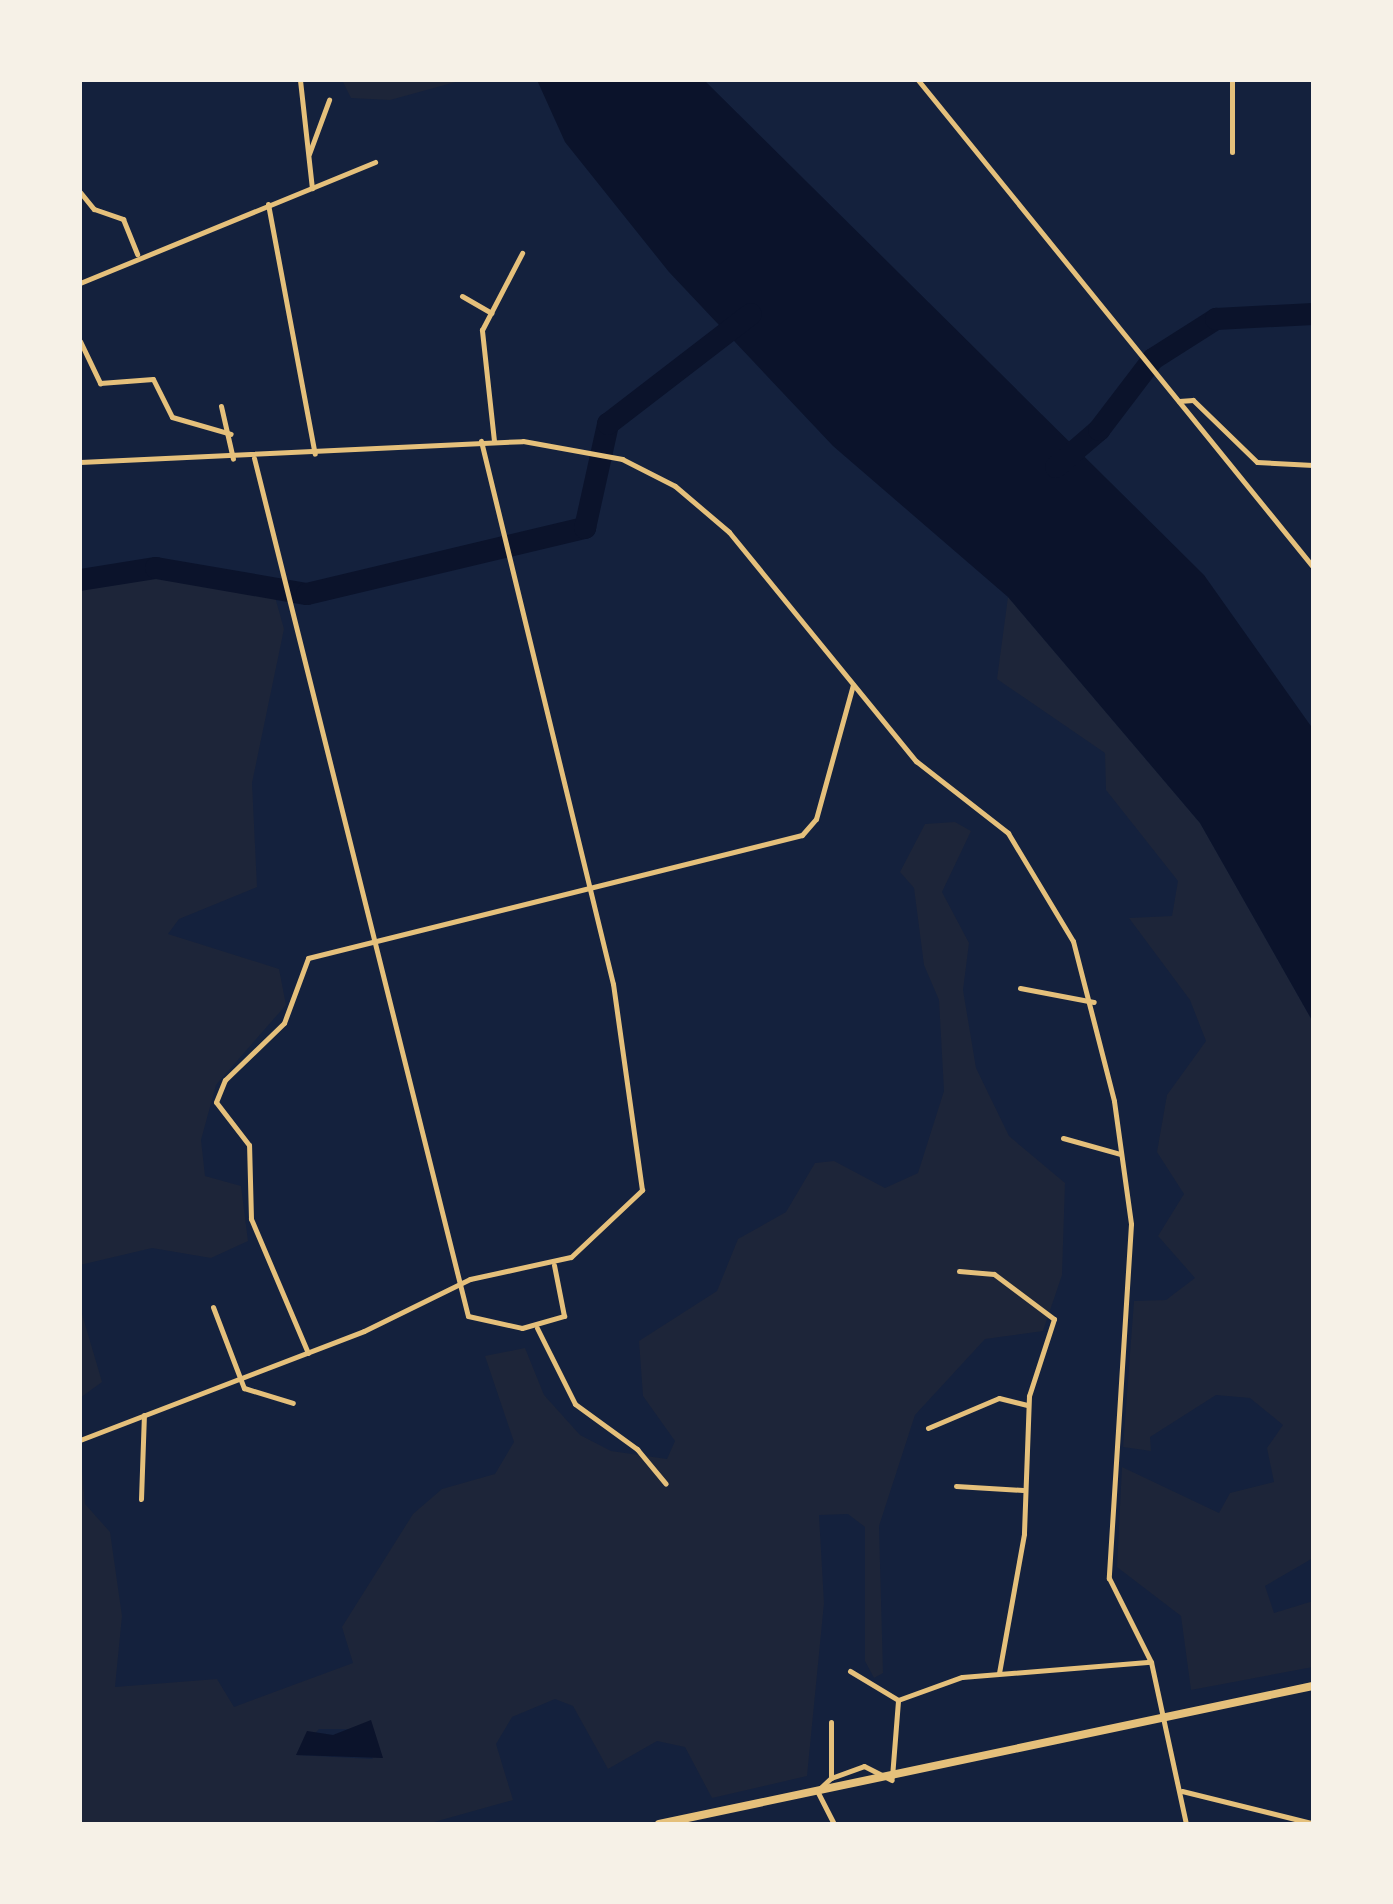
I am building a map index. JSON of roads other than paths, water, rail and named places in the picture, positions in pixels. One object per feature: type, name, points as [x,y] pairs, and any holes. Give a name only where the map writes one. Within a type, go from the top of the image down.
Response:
[{"type":"main road","points":[[660,1824],[817,1791],[892,1780],[1166,1712],[1313,1686]]},
{"type":"street","points":[[300,80],[312,188]]},
{"type":"street","points":[[918,80],[1313,567]]},
{"type":"street","points":[[1232,80],[1232,152]]},
{"type":"street","points":[[308,156],[329,100]]},
{"type":"street","points":[[80,283],[137,254],[375,162]]},
{"type":"street","points":[[80,192],[94,209],[123,219],[137,254]]},
{"type":"street","points":[[268,204],[314,454]]},
{"type":"street","points":[[494,441],[482,343],[490,313],[522,253]]},
{"type":"street","points":[[462,296],[490,313]]},
{"type":"street","points":[[80,340],[100,384],[153,379],[172,417],[231,434]]},
{"type":"street","points":[[1178,401],[1193,400],[1257,462],[1313,466]]},
{"type":"street","points":[[221,406],[231,434],[233,459]]},
{"type":"street","points":[[80,462],[254,458],[494,441],[598,452],[674,486],[730,532],[916,761],[1008,833],[1073,941],[1094,1002],[1132,1224],[1109,1578],[1151,1662],[1166,1712],[1186,1824]]},
{"type":"street","points":[[80,1440],[308,1353],[456,1286],[554,1263],[613,1227],[644,1180],[590,884],[481,442]]},
{"type":"street","points":[[254,458],[456,1286],[476,1321],[537,1328],[564,1316],[554,1263]]},
{"type":"street","points":[[308,1353],[251,1219],[249,1145],[216,1102],[230,1075],[284,1024],[308,958],[371,937],[802,835],[816,819],[854,685]]},
{"type":"street","points":[[1020,988],[1094,1002]]},
{"type":"street","points":[[1063,1138],[1120,1154]]},
{"type":"street","points":[[959,1270],[994,1274],[1054,1318],[1029,1406],[1024,1490],[999,1673]]},
{"type":"street","points":[[214,1307],[238,1380],[293,1403]]},
{"type":"street","points":[[537,1328],[575,1404],[637,1449],[666,1484]]},
{"type":"street","points":[[928,1428],[999,1398],[1029,1406]]},
{"type":"street","points":[[141,1499],[144,1414]]},
{"type":"street","points":[[956,1486],[1024,1490]]},
{"type":"street","points":[[850,1671],[898,1700],[999,1673],[1151,1662]]},
{"type":"street","points":[[834,1824],[817,1791],[831,1778],[864,1766],[892,1780],[898,1700]]},
{"type":"street","points":[[831,1722],[831,1778]]},
{"type":"street","points":[[1182,1791],[1269,1822],[1312,1823]]},
{"type":"waterway","points":[[80,580],[156,568],[307,594],[585,528],[608,424],[751,314]]},
{"type":"waterway","points":[[1056,467],[1099,430],[1153,359],[1216,319],[1313,314]]}]
